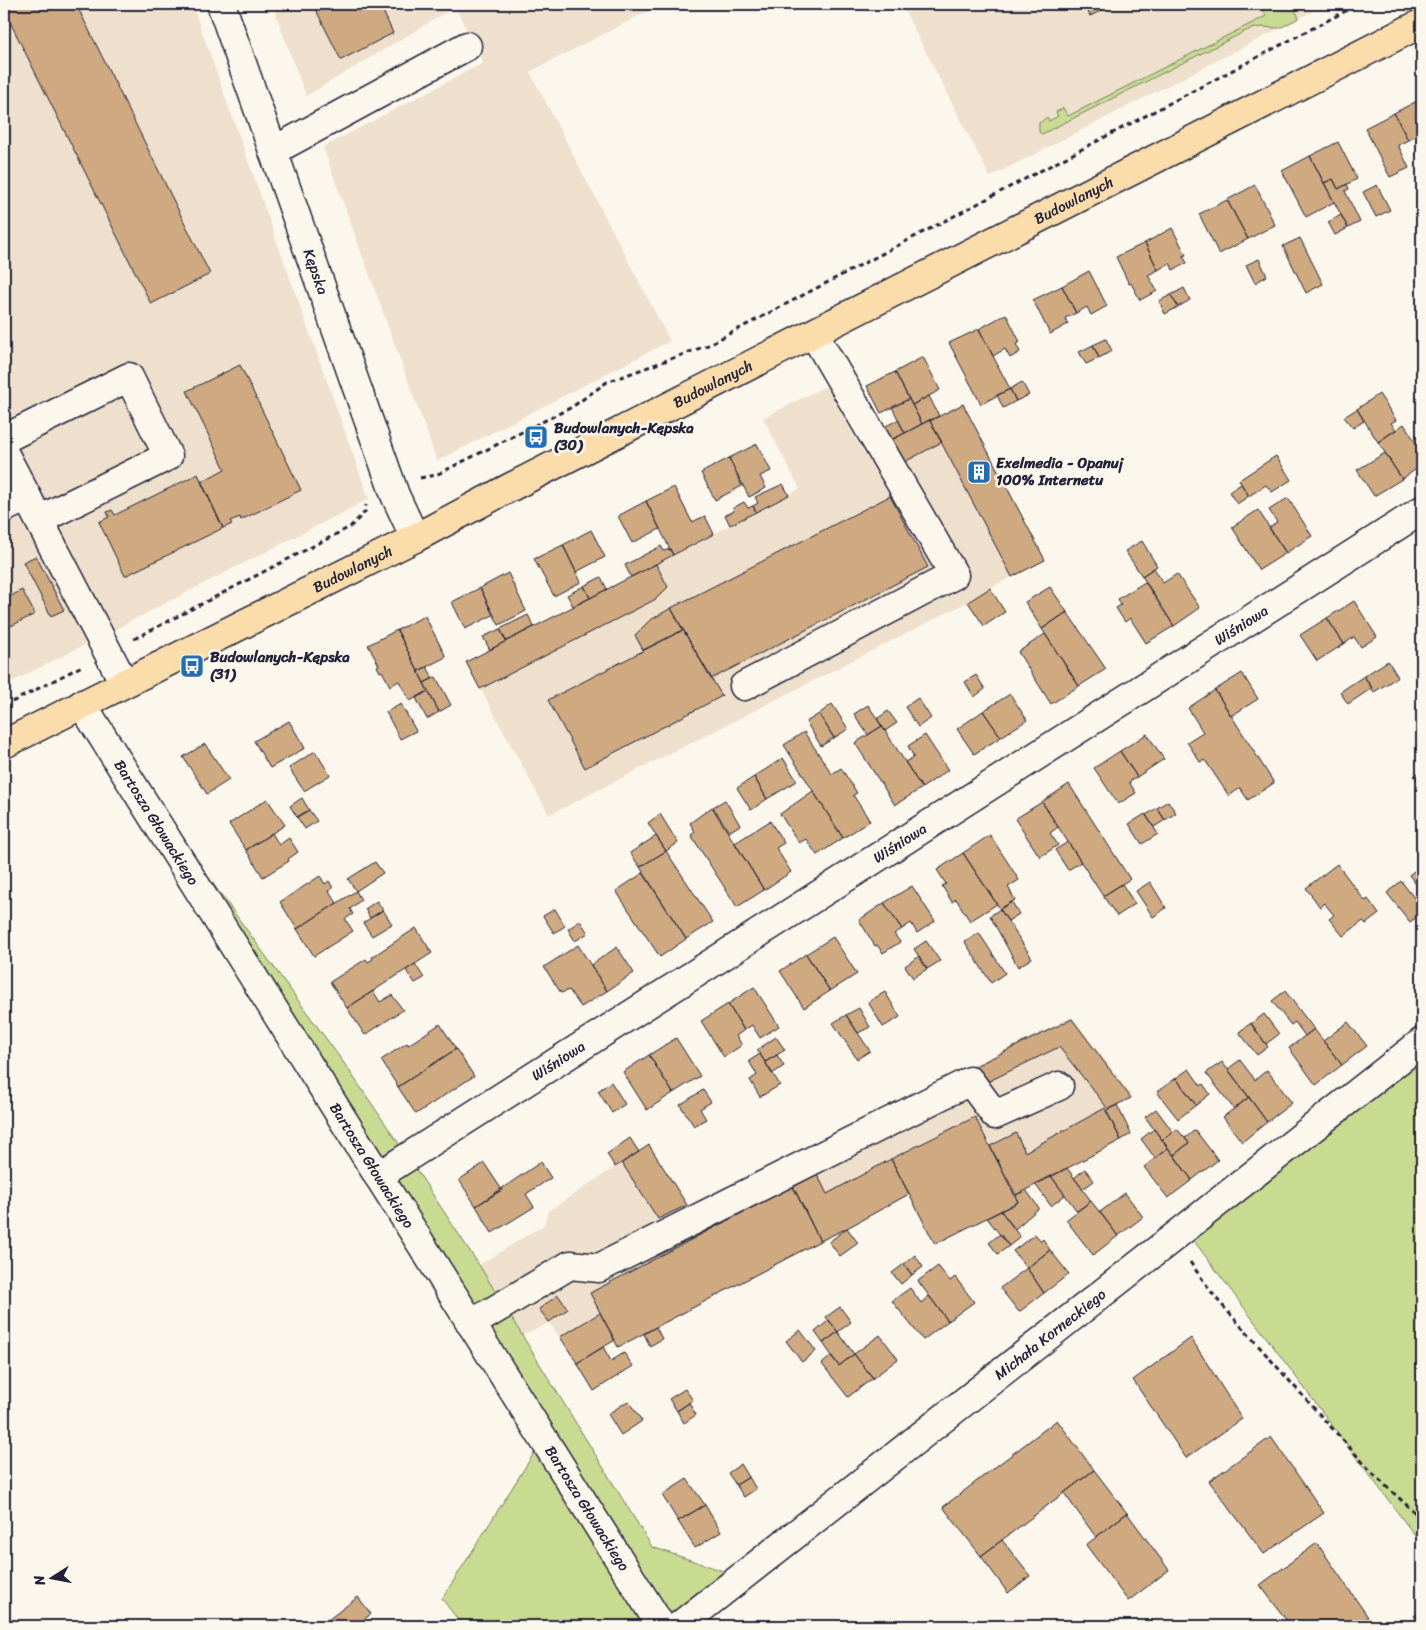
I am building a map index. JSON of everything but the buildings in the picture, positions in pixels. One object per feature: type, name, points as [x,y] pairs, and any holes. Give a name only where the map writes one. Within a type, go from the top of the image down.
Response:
[{"type":"main road","name":"Budowlanych","points":[[4,744],[415,538],[508,488],[1422,23]]},
{"type":"street","name":"Kępska","points":[[221,4],[395,495],[415,538]]},
{"type":"street","points":[[273,151],[467,46]]},
{"type":"street","points":[[744,686],[954,575],[814,334]]},
{"type":"street","points":[[4,439],[129,377],[168,456],[23,508]]},
{"type":"street","points":[[4,453],[23,508],[108,652],[124,683]]},
{"type":"street","name":"Wiśniowa","points":[[378,1176],[1422,510]]},
{"type":"street","name":"Bartosza Głowackiego","points":[[82,704],[661,1626]]},
{"type":"street","name":"Michała Korneckiego","points":[[679,1626],[1422,1042]]},
{"type":"street","points":[[471,1324],[570,1265],[599,1268],[970,1081],[995,1115],[1059,1086]]},
{"type":"path","points":[[418,478],[436,474],[572,407],[607,382],[706,346],[1360,4]]},
{"type":"path","points":[[4,706],[350,527],[365,512],[366,504]]},
{"type":"path","points":[[1172,1239],[1216,1297],[1303,1396],[1376,1477],[1422,1519]]},
{"type":"shaded area","points":[[4,4],[192,4],[369,499],[4,686]]},
{"type":"shaded area","points":[[272,4],[662,4],[530,72],[670,341],[437,461],[323,147],[483,63],[482,60],[455,7],[306,96]]},
{"type":"shaded area","points":[[901,4],[1327,4],[990,177]]},
{"type":"shaded area","points":[[826,386],[864,454],[963,404],[1045,560],[990,588],[968,602],[549,815],[466,662],[800,489],[763,418]]},
{"type":"shaded area","points":[[1072,1017],[1132,1096],[1117,1105],[1131,1134],[1016,1194],[1018,1202],[945,1240],[935,1244],[908,1194],[847,1228],[618,1347],[600,1313],[560,1337],[549,1323],[522,1336],[479,1265],[544,1225],[548,1211],[649,1145],[687,1205]]},
{"type":"green space","points":[[1260,4],[1292,4],[1299,18],[1280,28],[1260,27],[1248,30],[1042,134],[1039,132],[1039,123],[1047,117],[1049,121],[1058,116],[1056,112],[1063,108],[1068,116],[1266,16]]},
{"type":"green space","points":[[82,704],[346,1066],[408,1157],[479,1265],[652,1547],[741,1577],[679,1626],[463,1626],[442,1599],[543,1439]]},
{"type":"green space","points":[[1422,1042],[1422,1545],[1185,1229]]},
{"type":"place","name":"Budowlanych-Kępska (30)","points":[[536,437]]},
{"type":"place","name":"Exelmedia - Opanuj 100% Internetu","points":[[979,472]]},
{"type":"place","name":"Budowlanych-Kępska (31)","points":[[192,666]]}]
